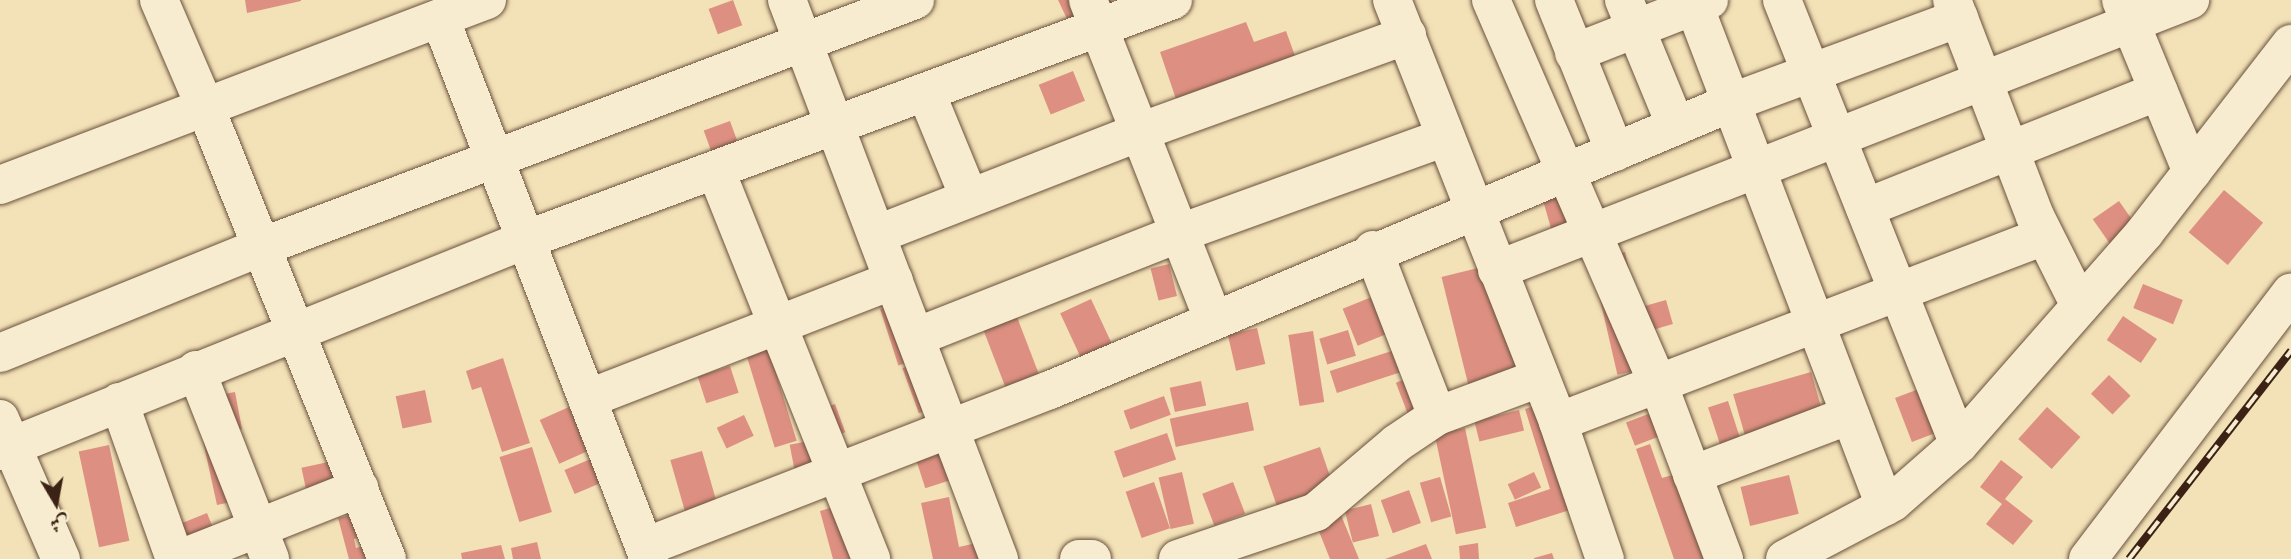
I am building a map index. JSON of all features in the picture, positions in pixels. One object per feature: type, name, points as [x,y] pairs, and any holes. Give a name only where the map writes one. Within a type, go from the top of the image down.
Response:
[{"type":"street","points":[[159,0],[264,246],[387,559]]},
{"type":"street","points":[[0,186],[487,0]]},
{"type":"street","points":[[787,0],[953,430],[999,559]]},
{"type":"street","points":[[0,354],[264,246],[806,44],[915,0]]},
{"type":"street","points":[[61,559],[4,439],[119,402],[525,240],[927,95],[1094,15],[1173,0]]},
{"type":"street","points":[[1491,0],[1660,386],[1724,559]]},
{"type":"street","points":[[1553,0],[1615,152]]},
{"type":"street","points":[[1782,0],[1959,444]]},
{"type":"street","points":[[1497,270],[1983,80],[2126,11],[2190,0]]},
{"type":"street","points":[[1574,53],[1630,14],[1699,2],[1885,506]]},
{"type":"street","points":[[440,18],[493,161],[647,553],[953,430],[1373,250],[1735,101],[1812,73],[1956,9],[2044,236],[2080,304]]},
{"type":"street","points":[[878,234],[1142,131],[1403,11],[1445,137],[1558,422],[1605,559]]},
{"type":"street","points":[[2126,11],[2192,172]]},
{"type":"street","points":[[1630,14],[1676,126]]},
{"type":"street","points":[[1094,15],[1142,131],[1213,319]]},
{"type":"street","points":[[1812,553],[1925,478],[1959,444],[2145,232],[2291,44]]},
{"type":"street","points":[[1864,208],[2159,91]]},
{"type":"street","points":[[927,95],[969,197]]},
{"type":"street","points":[[916,337],[1180,233],[1445,137]]},
{"type":"street","points":[[716,171],[871,559]]},
{"type":"street","points":[[1558,422],[1660,386],[1897,291],[2044,236]]},
{"type":"street","points":[[1373,250],[1437,416]]},
{"type":"street","points":[[587,399],[894,280]]},
{"type":"street","points":[[2088,559],[2291,293]]},
{"type":"street","points":[[196,370],[263,544]]},
{"type":"street","points":[[1178,559],[1316,512],[1397,443],[1437,416],[1540,378]]},
{"type":"street","points":[[119,402],[177,559],[263,544],[359,488]]},
{"type":"street","points":[[1692,475],[1850,415]]},
{"type":"street","points":[[1079,559],[1092,559]]},
{"type":"building","points":[[245,0],[301,0],[301,1],[247,13]]},
{"type":"building","points":[[733,0],[742,25],[718,34],[709,9]]},
{"type":"building","points":[[1058,0],[1110,0],[1113,5],[1070,25]]},
{"type":"building","points":[[1246,22],[1254,42],[1286,31],[1298,64],[1178,105],[1160,52]]},
{"type":"building","points":[[1073,71],[1085,101],[1051,115],[1039,85]]},
{"type":"building","points":[[730,121],[741,151],[715,161],[704,131]]},
{"type":"building","points":[[1571,182],[1583,225],[1553,234],[1540,191]]},
{"type":"building","points":[[2224,190],[2263,223],[2228,265],[2189,232]]},
{"type":"building","points":[[2119,201],[2137,227],[2111,246],[2093,219]]},
{"type":"building","points":[[1625,252],[1652,367],[1617,375],[1591,260]]},
{"type":"building","points":[[1169,264],[1177,296],[1159,301],[1151,269]]},
{"type":"building","points":[[1490,265],[1519,382],[1471,395],[1441,277]]},
{"type":"building","points":[[2143,284],[2183,300],[2173,324],[2133,308]]},
{"type":"building","points":[[1389,290],[1404,327],[1358,346],[1343,309]]},
{"type":"building","points":[[1091,299],[1113,347],[1083,361],[1060,313]]},
{"type":"building","points":[[1666,300],[1673,324],[1650,331],[1643,307]]},
{"type":"building","points":[[903,302],[921,358],[898,366],[880,309]]},
{"type":"building","points":[[2123,316],[2157,339],[2141,363],[2107,340]]},
{"type":"building","points":[[1017,317],[1040,378],[1007,391],[983,330]]},
{"type":"building","points":[[1257,328],[1265,364],[1236,371],[1228,335]]},
{"type":"building","points":[[1348,330],[1356,356],[1327,365],[1319,339]]},
{"type":"building","points":[[1313,331],[1324,402],[1300,406],[1288,335]]},
{"type":"building","points":[[768,347],[797,441],[775,447],[746,354]]},
{"type":"building","points":[[1404,347],[1411,369],[1337,393],[1330,371]]},
{"type":"building","points":[[503,358],[530,443],[502,452],[481,387],[472,390],[466,371]]},
{"type":"building","points":[[925,360],[941,405],[919,413],[902,368]]},
{"type":"building","points":[[730,366],[739,393],[706,403],[698,377]]},
{"type":"building","points":[[1811,372],[1824,416],[1746,439],[1733,394]]},
{"type":"building","points":[[2109,375],[2131,396],[2113,415],[2091,394]]},
{"type":"building","points":[[1408,378],[1421,412],[1409,416],[1396,383]]},
{"type":"building","points":[[1201,381],[1206,405],[1175,412],[1170,388]]},
{"type":"building","points":[[1924,387],[1941,431],[1912,442],[1895,398]]},
{"type":"building","points":[[425,390],[432,422],[403,429],[396,396]]},
{"type":"building","points":[[235,392],[242,429],[226,433],[241,500],[217,505],[194,400]]},
{"type":"building","points":[[1164,396],[1171,415],[1130,430],[1124,411]]},
{"type":"building","points":[[1682,401],[1691,424],[1635,446],[1626,423]]},
{"type":"building","points":[[1728,401],[1742,443],[1722,449],[1708,407]]},
{"type":"building","points":[[1248,402],[1254,430],[1176,447],[1170,419]]},
{"type":"building","points":[[835,404],[845,432],[827,439],[817,410]]},
{"type":"building","points":[[1540,404],[1573,509],[1516,527],[1508,503],[1550,489],[1525,409]]},
{"type":"building","points":[[569,407],[589,451],[559,464],[540,420]]},
{"type":"building","points":[[2047,407],[2080,437],[2052,469],[2018,439]]},
{"type":"building","points":[[1519,410],[1524,430],[1479,442],[1474,421]]},
{"type":"building","points":[[744,415],[754,436],[727,449],[717,428]]},
{"type":"building","points":[[1465,428],[1486,528],[1456,534],[1435,434]]},
{"type":"building","points":[[1167,433],[1176,459],[1123,478],[1114,451]]},
{"type":"building","points":[[825,438],[831,469],[796,476],[790,445]]},
{"type":"building","points":[[1650,444],[1662,478],[1683,472],[1715,505],[1723,501],[1740,551],[1715,559],[1674,559],[1636,449]]},
{"type":"building","points":[[109,445],[129,541],[99,547],[79,451]]},
{"type":"building","points":[[532,447],[552,512],[519,522],[499,457]]},
{"type":"building","points":[[1320,447],[1334,488],[1277,507],[1263,467]]},
{"type":"building","points":[[702,451],[721,518],[690,527],[670,460]]},
{"type":"building","points":[[949,451],[958,478],[925,488],[917,462]]},
{"type":"building","points":[[366,454],[374,493],[310,507],[301,468]]},
{"type":"building","points":[[593,458],[603,482],[575,494],[564,470]]},
{"type":"building","points":[[2001,460],[2023,477],[2005,499],[2033,521],[2013,545],[1986,524],[2002,504],[1980,487]]},
{"type":"building","points":[[1182,472],[1194,524],[1171,529],[1159,477]]},
{"type":"building","points":[[1534,472],[1541,487],[1515,500],[1508,484]]},
{"type":"building","points":[[1789,475],[1799,514],[1750,526],[1740,487]]},
{"type":"building","points":[[1440,477],[1451,516],[1431,522],[1420,483]]},
{"type":"building","points":[[1154,482],[1170,528],[1142,538],[1126,492]]},
{"type":"building","points":[[1233,482],[1245,514],[1214,526],[1202,494]]},
{"type":"building","points":[[1409,490],[1421,523],[1393,533],[1381,500]]},
{"type":"building","points":[[949,497],[959,547],[994,539],[998,559],[933,559],[921,503]]},
{"type":"building","points":[[851,502],[867,559],[833,559],[820,511]]},
{"type":"building","points":[[1371,504],[1379,536],[1353,543],[1345,511]]},
{"type":"building","points":[[379,508],[385,531],[354,539],[356,548],[378,542],[383,559],[349,559],[338,518]]},
{"type":"building","points":[[207,513],[220,545],[192,557],[179,524]]},
{"type":"building","points":[[1341,515],[1359,559],[1330,559],[1316,524]]},
{"type":"building","points":[[537,542],[541,559],[513,559],[511,548]]},
{"type":"building","points":[[1478,543],[1479,559],[1460,559],[1459,546]]},
{"type":"building","points":[[1426,544],[1432,559],[1385,559]]},
{"type":"building","points":[[501,545],[505,559],[462,559],[461,553]]},
{"type":"building","points":[[1552,553],[1554,559],[1534,559],[1534,558]]},
{"type":"railway","points":[[2129,559],[2291,351]]}]
